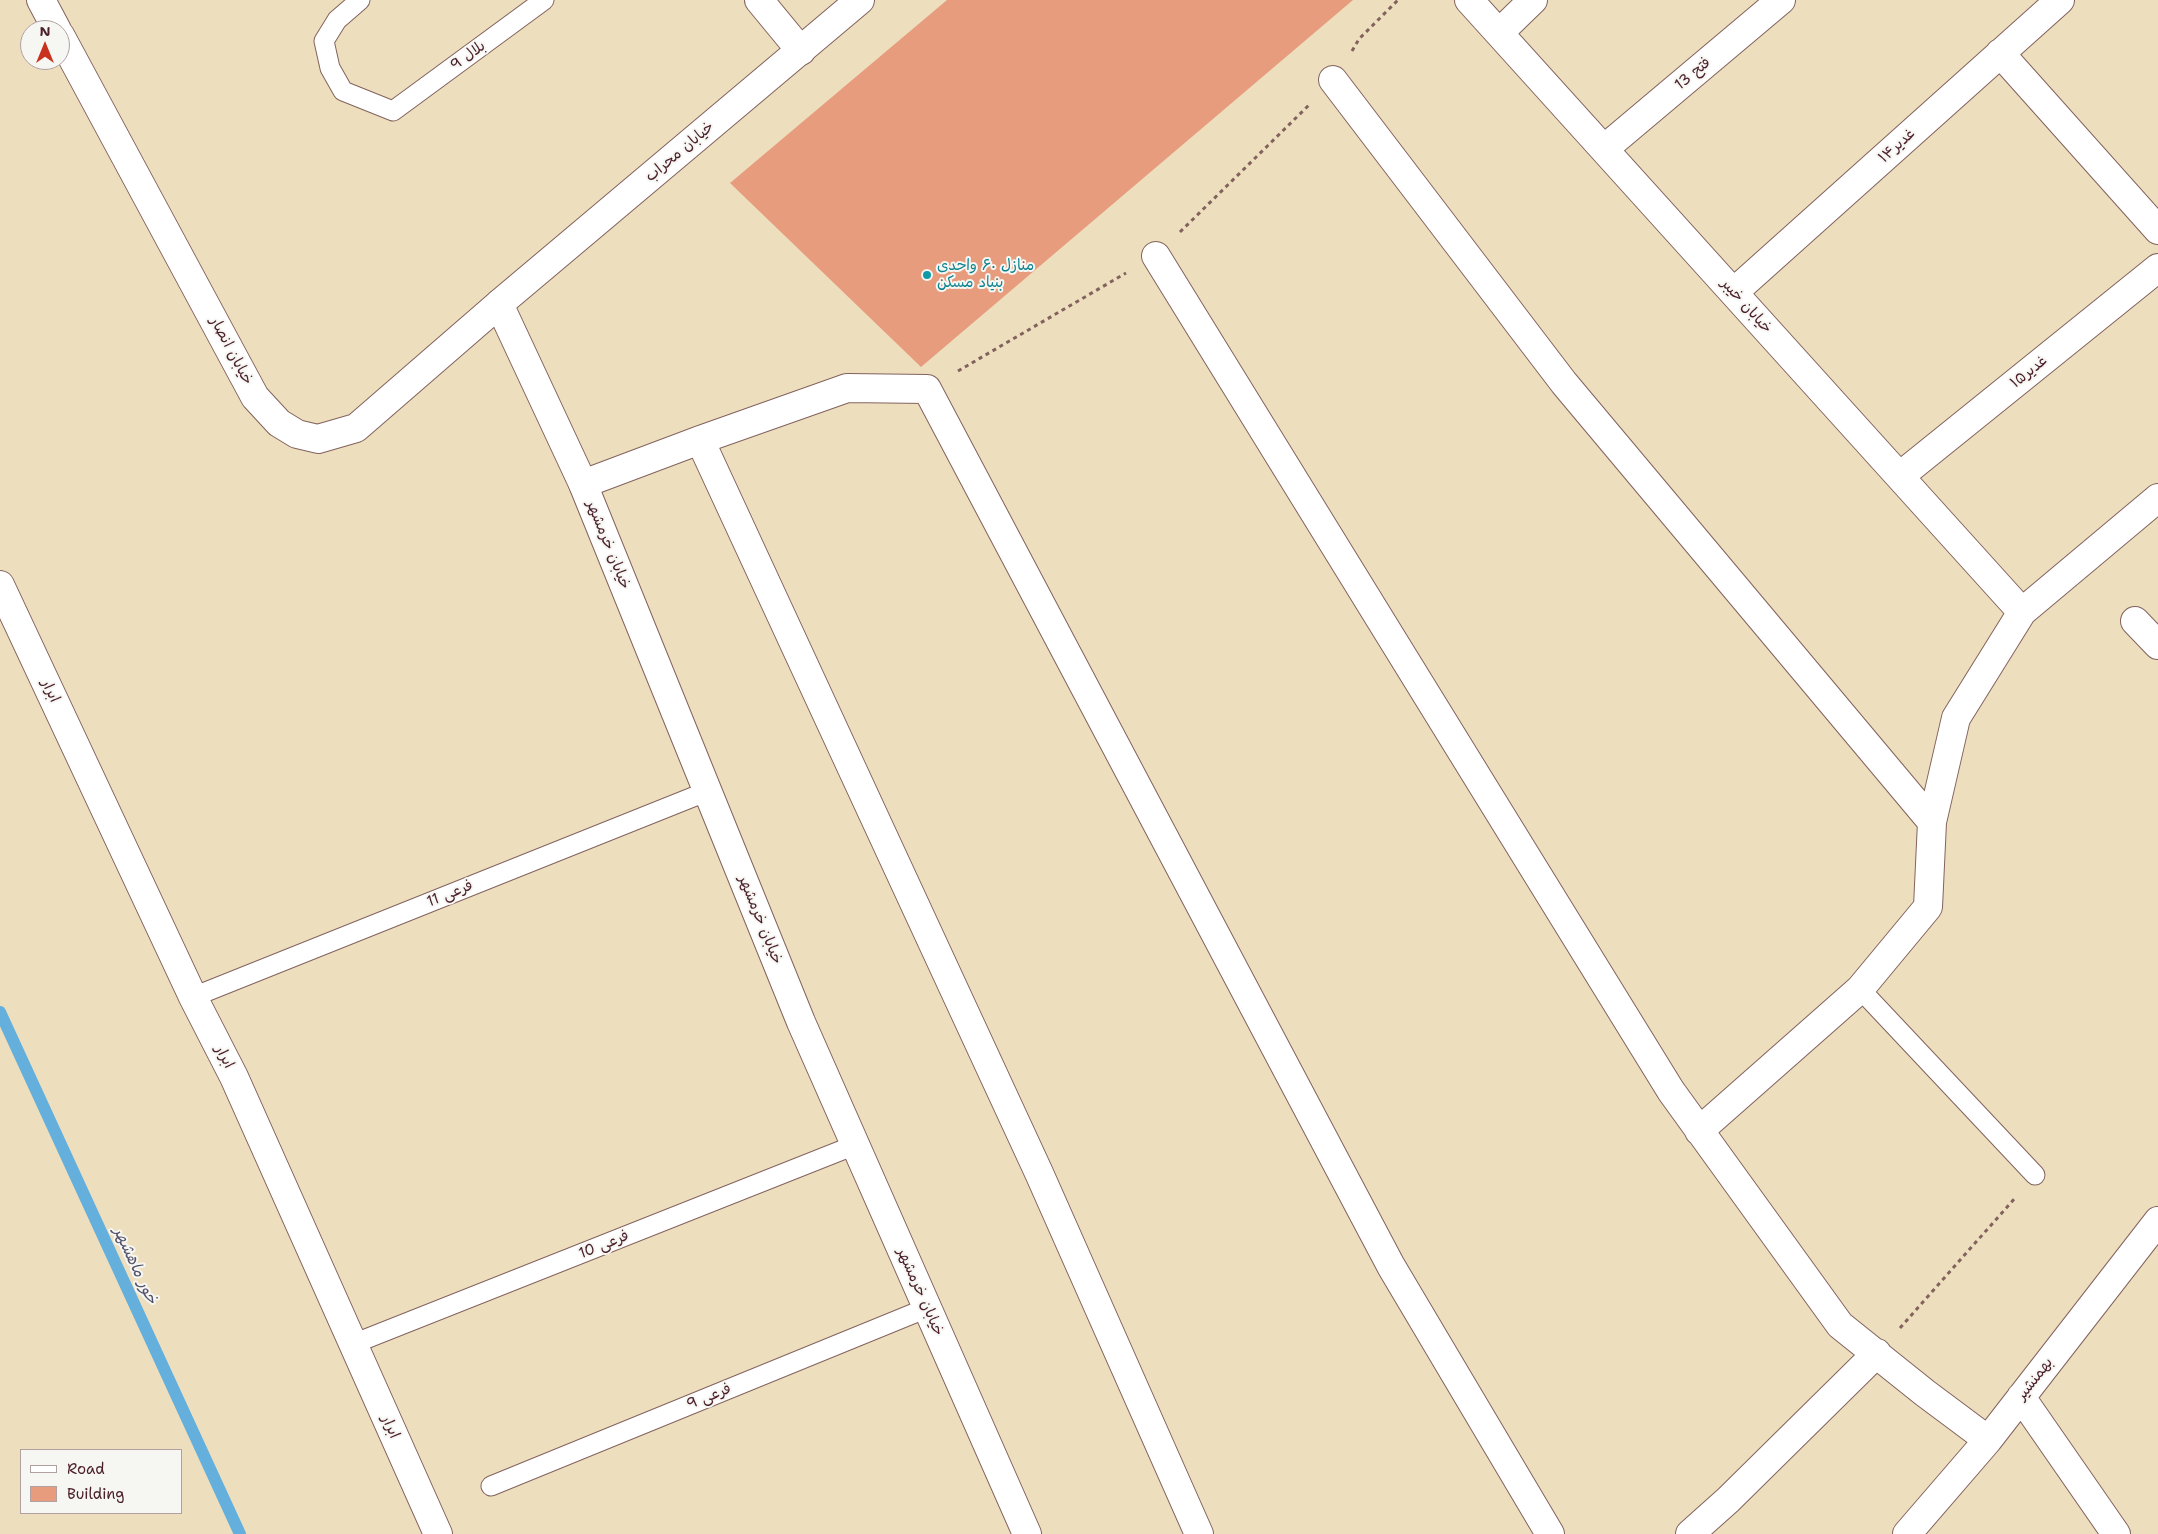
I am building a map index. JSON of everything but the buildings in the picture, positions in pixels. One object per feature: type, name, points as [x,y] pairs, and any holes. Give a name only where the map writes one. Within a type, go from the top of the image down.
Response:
[{"type":"street","points":[[41,0],[52,20]]},
{"type":"street","points":[[759,0],[801,51]]},
{"type":"street","name":"خیابان محراب","points":[[499,304],[860,0]]},
{"type":"street","name":"خیابان خیبر","points":[[1469,0],[2022,612]]},
{"type":"street","points":[[1499,32],[1532,0]]},
{"type":"street","name":"فتح 13","points":[[1604,149],[1781,0]]},
{"type":"street","name":"غدیر۱۴","points":[[1734,292],[2060,0]]},
{"type":"street","name":"خیابان انصار","points":[[70,53],[256,397],[279,424],[297,434],[318,439],[356,428],[499,304]]},
{"type":"street","points":[[2000,53],[2158,230]]},
{"type":"street","points":[[1333,80],[1564,383],[1932,822]]},
{"type":"street","points":[[1156,256],[1666,1083],[1700,1132],[1840,1325],[1925,1393],[1988,1440]]},
{"type":"street","name":"غدیر۱۵","points":[[1900,476],[2158,268]]},
{"type":"street","name":"خیابان خرمشهر","points":[[499,304],[583,484],[801,1022],[1027,1534]]},
{"type":"street","points":[[583,484],[847,388],[927,388],[1391,1266],[1550,1534]]},
{"type":"street","points":[[700,440],[1039,1172],[1199,1534]]},
{"type":"street","points":[[1700,1132],[1860,989],[1928,907],[1932,822],[1956,718],[2022,612],[2158,498]]},
{"type":"street","name":"ابرار","points":[[0,585],[193,997],[234,1077],[438,1534]]},
{"type":"street","points":[[2135,621],[2158,645]]},
{"type":"street","name":"بهمنشیر","points":[[1907,1534],[1988,1440],[2158,1221]]},
{"type":"street","points":[[1690,1534],[1728,1500],[1877,1353]]},
{"type":"street","points":[[2021,1397],[2116,1534]]},
{"type":"lane","name":"بلال 9","points":[[360,0],[337,20],[324,41],[330,68],[343,91],[393,111],[544,0]]},
{"type":"lane","name":"فرعی 11","points":[[193,997],[708,791]]},
{"type":"lane","points":[[1860,989],[2035,1175]]},
{"type":"lane","name":"فرعی 10","points":[[353,1344],[855,1145]]},
{"type":"lane","name":"فرعی 9","points":[[491,1486],[927,1308]]},
{"type":"path","points":[[927,388],[1156,256],[1333,80],[1359,39],[1398,0]]},
{"type":"path","points":[[1877,1353],[2035,1175]]},
{"type":"waterway","name":"خور ماهشهر","points":[[0,1012],[240,1534]]},
{"type":"place","name":"منازل ۶۰ واحدی بنیاد مسکن","points":[[927,275]]}]
